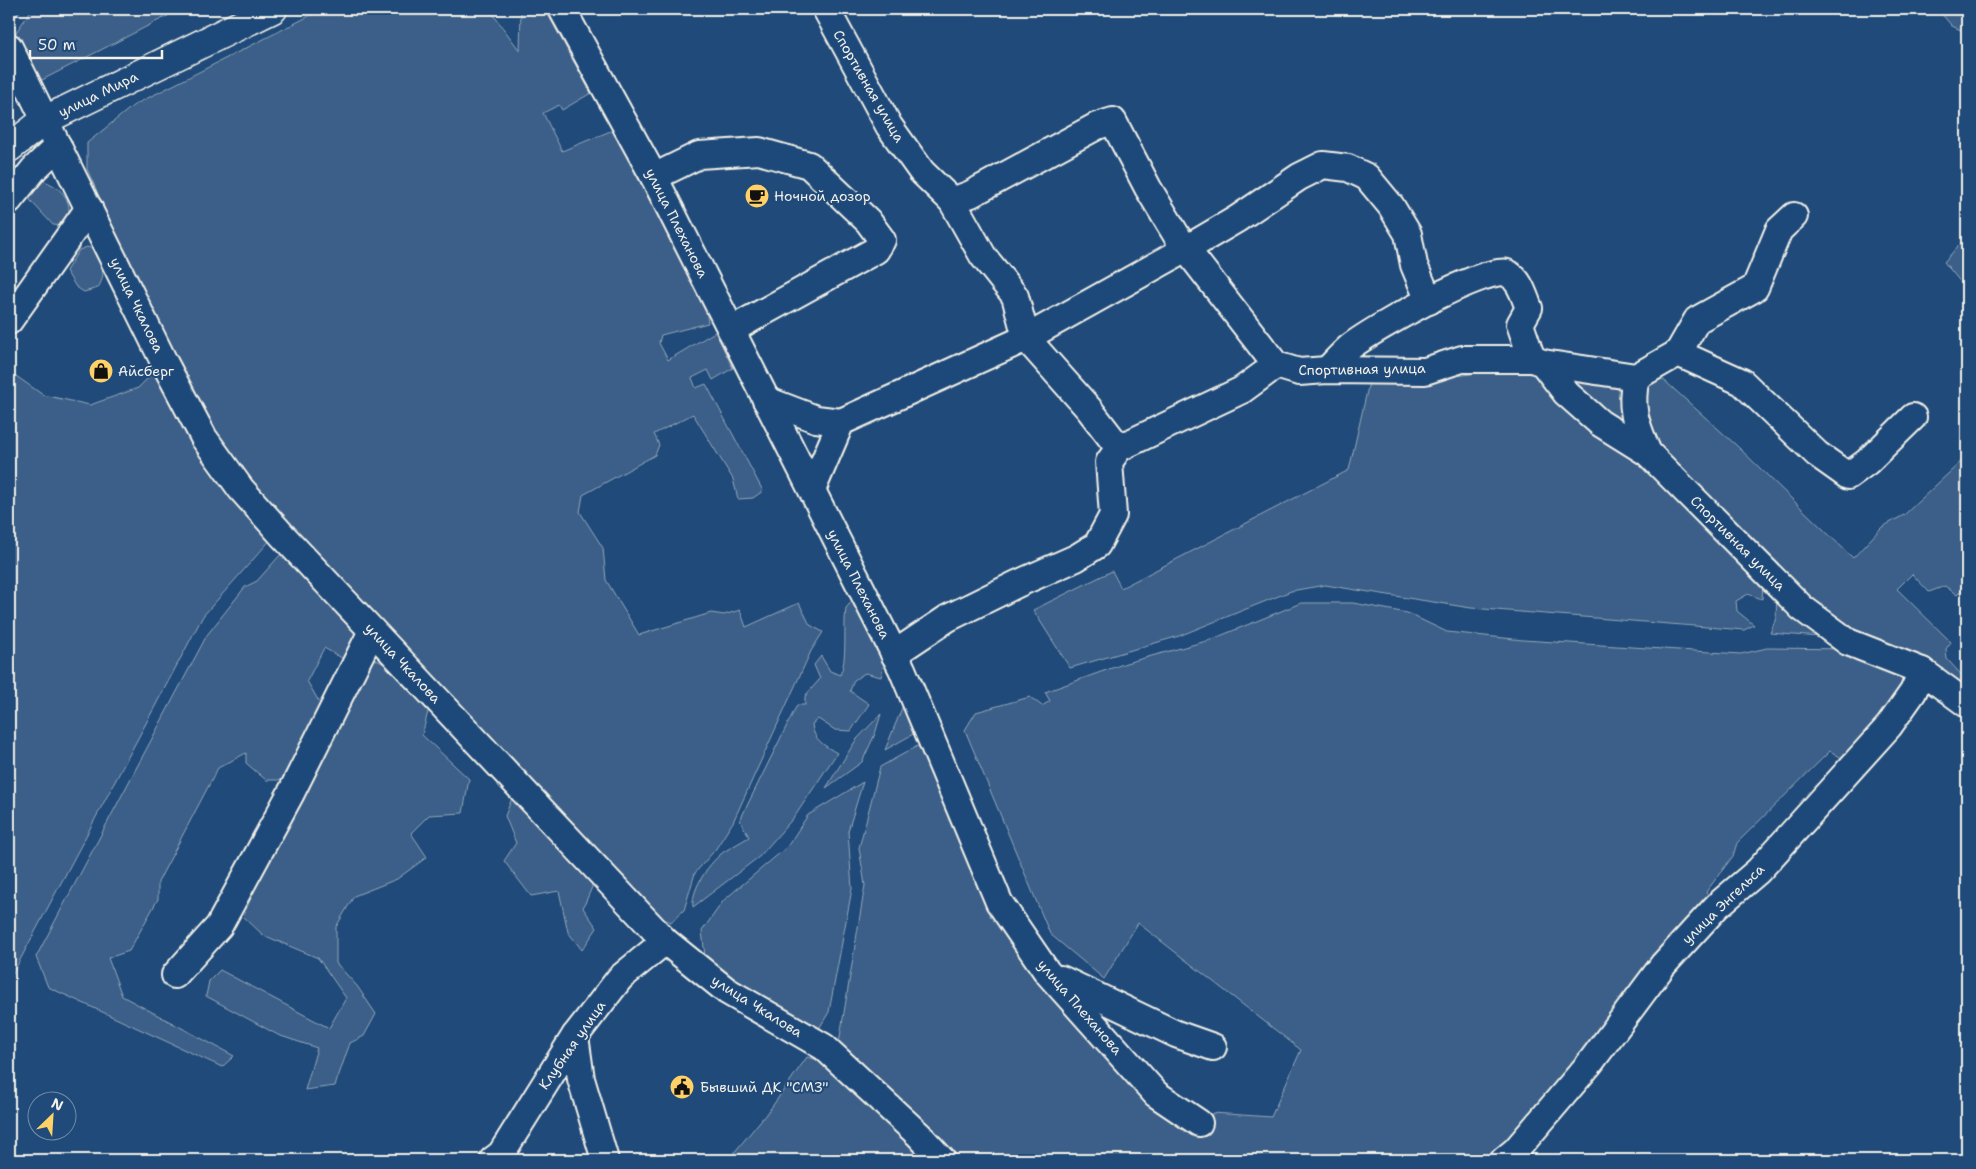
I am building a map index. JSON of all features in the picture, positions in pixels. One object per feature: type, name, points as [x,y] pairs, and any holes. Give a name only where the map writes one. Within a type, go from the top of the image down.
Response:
[{"type":"highway","name":"улица Мира","points":[[9,148],[45,120],[273,9]]},
{"type":"street","name":"улица Плеханова","points":[[562,9],[654,177],[894,654],[999,902],[1047,972],[1156,1094],[1199,1123]]},
{"type":"street","name":"Спортивная улица","points":[[826,9],[889,126],[922,172],[952,201],[983,256],[1015,296],[1026,338]]},
{"type":"street","name":"улица Чкалова","points":[[9,47],[164,362],[204,438],[241,489],[665,941],[728,991],[824,1047],[919,1135],[942,1160]]},
{"type":"street","points":[[894,654],[948,618],[1076,558],[1097,545],[1113,515],[1110,462],[1119,448],[1242,390],[1276,365],[1186,249],[1148,188],[1113,121],[1097,126],[972,194],[952,201]]},
{"type":"street","points":[[9,200],[34,169],[58,146]]},
{"type":"street","points":[[654,177],[699,155],[759,151],[767,153],[809,165],[868,221],[882,240],[876,250],[731,330]]},
{"type":"street","points":[[766,400],[816,419],[841,422],[1026,338],[1186,249],[1237,219],[1299,177],[1323,165],[1348,168],[1367,177],[1391,206],[1408,234],[1414,265],[1429,301]]},
{"type":"street","points":[[9,322],[89,208]]},
{"type":"street","points":[[1327,370],[1350,348],[1392,320],[1429,301],[1495,272],[1507,274],[1520,286],[1528,308],[1520,324],[1537,361],[1636,377],[1678,354],[1697,320],[1755,288],[1779,230],[1794,216]]},
{"type":"street","points":[[1026,338],[1089,409],[1119,448]]},
{"type":"street","points":[[1678,354],[1742,382],[1817,454],[1848,476],[1866,462],[1913,417]]},
{"type":"street","name":"Спортивная улица","points":[[1276,365],[1299,372],[1327,370],[1425,370],[1462,360],[1537,361],[1566,393],[1594,417],[1648,453],[1802,608],[1848,642],[1922,671],[1967,704]]},
{"type":"street","points":[[1636,377],[1632,397],[1634,418],[1648,453]]},
{"type":"street","points":[[812,490],[841,422]]},
{"type":"street","points":[[174,975],[219,926],[291,793],[372,630]]},
{"type":"street","name":"улица Энгельса","points":[[1515,1157],[1590,1063],[1663,965],[1717,906],[1758,870],[1888,726],[1913,692],[1922,671]]},
{"type":"street","name":"Клубная улица","points":[[493,1160],[501,1154],[575,1036],[620,978],[665,941]]},
{"type":"street","points":[[1047,972],[1176,1034],[1213,1047]]},
{"type":"street","points":[[575,1036],[581,1079],[605,1160]]},
{"type":"shaded area","points":[[9,9],[21,9],[9,28]]},
{"type":"shaded area","points":[[32,9],[181,9],[40,81],[12,38]]},
{"type":"shaded area","points":[[323,9],[441,9],[444,14],[473,9],[489,9],[520,51],[521,9],[545,9],[591,93],[562,110],[559,105],[543,113],[562,151],[613,130],[706,309],[708,323],[661,335],[659,343],[668,360],[715,332],[733,368],[713,380],[708,370],[692,378],[696,388],[706,384],[763,491],[753,498],[738,499],[733,479],[693,414],[654,434],[659,445],[655,455],[583,495],[580,512],[603,548],[606,580],[639,635],[711,613],[724,615],[740,610],[746,627],[799,603],[810,625],[823,632],[811,651],[733,822],[715,850],[695,873],[684,910],[671,922],[658,917],[278,514],[218,440],[157,327],[87,169],[87,143],[134,105]]},
{"type":"shaded area","points":[[1907,9],[1967,9],[1967,33],[1952,26],[1939,11],[1912,16]]},
{"type":"shaded area","points":[[41,180],[56,187],[65,197],[69,210],[65,226],[53,225],[30,200],[30,185]]},
{"type":"shaded area","points":[[1967,236],[1967,290],[1944,262]]},
{"type":"shaded area","points":[[87,247],[94,249],[103,273],[98,288],[84,292],[76,287],[66,271],[79,250]]},
{"type":"shaded area","points":[[1522,367],[1543,376],[1648,461],[1763,584],[1762,599],[1748,594],[1736,601],[1737,611],[1754,625],[1744,630],[1471,608],[1325,585],[1291,591],[1179,636],[1070,668],[1033,610],[1112,571],[1121,588],[1349,470],[1370,378],[1427,380]]},
{"type":"shaded area","points":[[9,371],[43,395],[90,405],[138,388],[154,372],[190,440],[252,517],[273,537],[203,616],[12,975],[9,973]]},
{"type":"shaded area","points":[[1656,373],[1736,445],[1853,558],[1882,527],[1904,515],[1967,456],[1967,585],[1957,595],[1945,586],[1929,592],[1912,574],[1897,589],[1951,642],[1946,649],[1947,659],[1967,681],[1967,694],[1917,655],[1880,646],[1851,635],[1846,622],[1840,621],[1832,625],[1653,449],[1641,391]]},
{"type":"shaded area","points":[[1577,382],[1624,383],[1632,433],[1568,385]]},
{"type":"shaded area","points":[[281,554],[295,560],[357,633],[349,662],[324,648],[307,681],[325,712],[290,780],[266,780],[246,763],[246,753],[218,768],[158,882],[158,899],[129,951],[108,958],[122,996],[234,1056],[222,1067],[48,987],[36,957],[207,635],[245,587],[257,581]]},
{"type":"shaded area","points":[[1777,589],[1832,638],[1770,633],[1776,618]]},
{"type":"shaded area","points":[[853,600],[884,663],[881,677],[865,673],[854,680],[850,691],[869,704],[851,731],[835,730],[818,719],[812,724],[817,738],[837,753],[795,816],[760,856],[693,907],[698,884],[713,861],[725,851],[749,837],[740,820],[797,705],[805,705],[805,696],[820,679],[814,665],[821,656],[830,671],[840,675],[845,652],[846,608]]},
{"type":"shaded area","points":[[1301,603],[1353,603],[1407,613],[1447,632],[1523,640],[1741,654],[1767,648],[1849,649],[1899,675],[1905,687],[1850,763],[1830,751],[1737,843],[1733,856],[1706,892],[1712,900],[1494,1160],[952,1160],[838,1049],[865,885],[859,848],[880,767],[923,743],[1068,1009],[1181,1129],[1200,1130],[1213,1113],[1271,1117],[1301,1050],[1138,923],[1104,979],[1050,934],[965,730],[976,712],[1030,697],[1042,706],[1050,701],[1045,692],[1126,663],[1210,640]]},
{"type":"shaded area","points":[[372,658],[389,666],[430,704],[422,735],[469,779],[463,813],[429,815],[411,833],[427,857],[397,879],[354,896],[336,927],[336,963],[357,986],[376,1014],[364,1036],[350,1043],[335,1086],[305,1090],[317,1048],[278,1035],[206,996],[209,981],[220,970],[329,1028],[346,998],[318,958],[263,935],[243,916],[306,777]]},
{"type":"shaded area","points":[[904,703],[915,733],[885,750]]},
{"type":"shaded area","points":[[881,714],[875,734],[862,762],[826,788],[856,740]]},
{"type":"shaded area","points":[[863,782],[848,831],[852,889],[829,1012],[817,1032],[737,982],[705,956],[702,931],[724,900],[787,847],[808,815]]},
{"type":"shaded area","points":[[512,798],[592,874],[592,887],[583,908],[597,928],[582,950],[568,932],[559,891],[531,896],[504,861],[516,843],[505,816]]},
{"type":"shaded area","points":[[807,1057],[821,1061],[862,1097],[923,1160],[728,1160],[771,1108]]},
{"type":"place","name":"Ночной дозор","points":[[757,196]]},
{"type":"place","name":"Айсберг","points":[[101,371]]},
{"type":"place","name":"Бывший ДК \"СМЗ\"","points":[[682,1087]]}]
